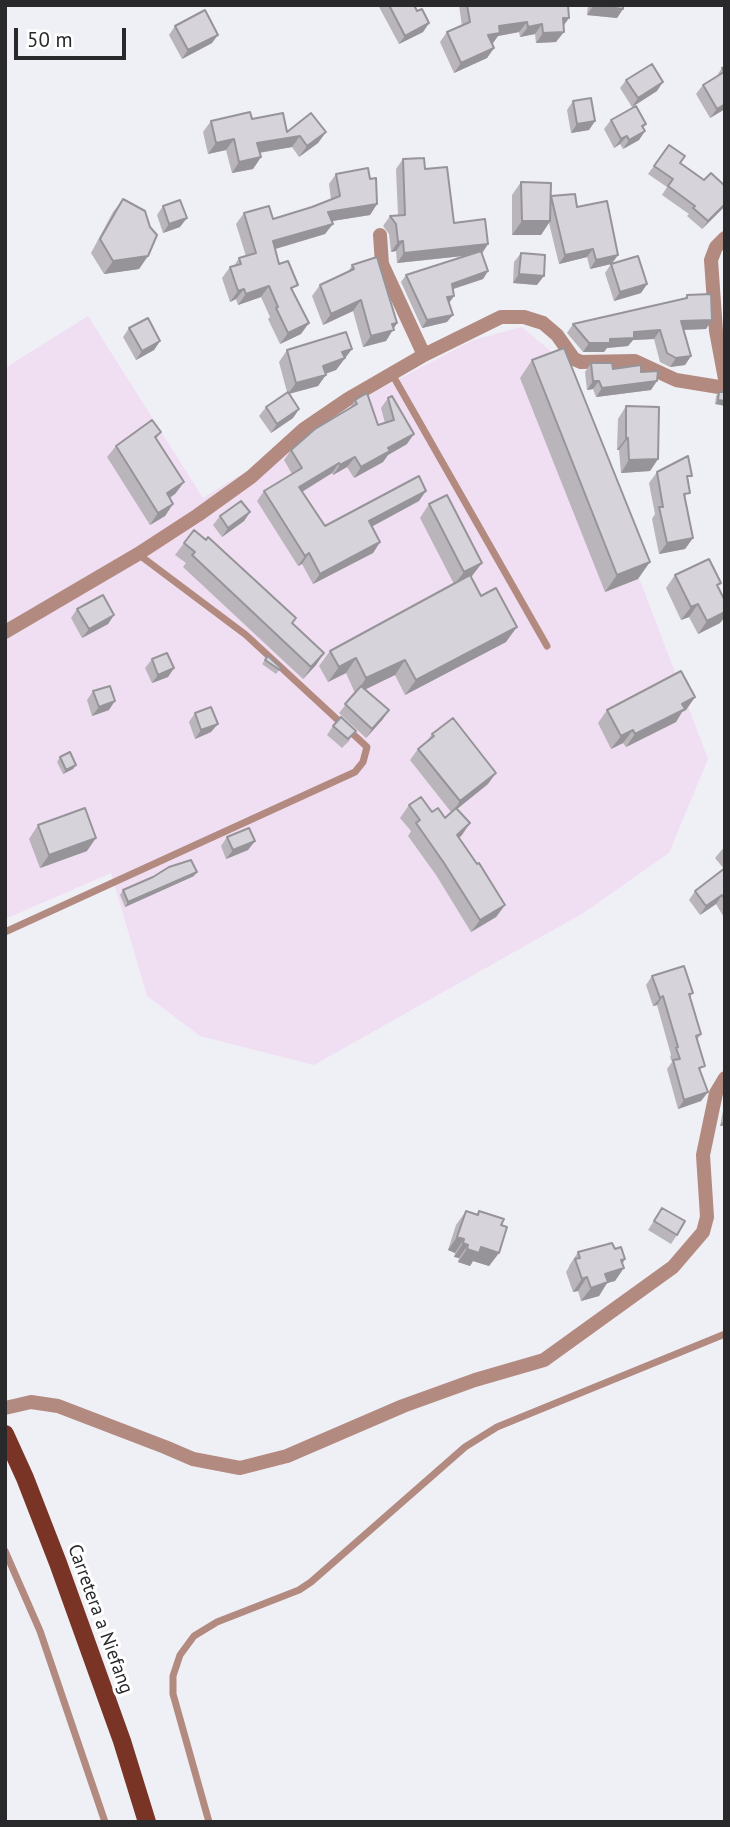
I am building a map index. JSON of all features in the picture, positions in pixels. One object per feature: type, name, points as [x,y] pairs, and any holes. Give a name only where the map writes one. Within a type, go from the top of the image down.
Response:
[{"type":"main road","name":"Carretera a Niefang","points":[[5,1433],[58,1563],[122,1741],[147,1822]]},
{"type":"street","points":[[380,235],[382,264],[424,355]]},
{"type":"street","points":[[725,238],[716,247],[711,260],[716,331],[725,379]]},
{"type":"street","points":[[5,632],[138,554],[251,477],[303,429],[392,373],[501,317],[524,317],[543,323],[557,335],[574,359],[580,362],[635,361],[676,380],[725,388]]},
{"type":"street","points":[[5,1408],[31,1402],[58,1406],[193,1459],[240,1468],[287,1455],[403,1406],[475,1380],[544,1360],[673,1267],[704,1232],[707,1217],[703,1156],[716,1093],[725,1078]]},
{"type":"lane","points":[[392,373],[547,646]]},
{"type":"lane","points":[[5,932],[355,772],[363,762],[366,747],[246,635],[138,554]]},
{"type":"lane","points":[[209,1822],[173,1694],[173,1676],[180,1655],[194,1636],[217,1622],[299,1590],[311,1582],[465,1447],[497,1427],[725,1334]]},
{"type":"lane","points":[[5,1551],[40,1631],[105,1822]]},
{"type":"shaded area","points":[[88,316],[203,498],[376,391],[473,340],[522,327],[554,354],[708,759],[669,853],[585,912],[314,1065],[200,1036],[147,996],[111,873],[5,919],[5,368]]},
{"type":"building","points":[[389,5],[414,5],[417,11],[422,9],[429,23],[405,36]]},
{"type":"building","points":[[467,5],[568,5],[569,18],[563,18],[564,32],[543,33],[542,24],[528,27],[527,22],[499,26],[500,33],[488,35],[494,48],[461,63],[447,32],[470,22]]},
{"type":"building","points":[[593,5],[623,5],[623,9]]},
{"type":"building","points":[[205,10],[218,35],[188,50],[175,26]]},
{"type":"building","points":[[652,64],[663,82],[638,98],[626,80]]},
{"type":"building","points":[[725,67],[725,104],[717,109],[703,85],[724,72],[722,68]]},
{"type":"building","points":[[591,98],[595,121],[577,124],[573,101]]},
{"type":"building","points":[[636,106],[646,124],[642,126],[645,131],[629,140],[627,136],[621,139],[611,120]]},
{"type":"building","points":[[250,112],[252,119],[283,113],[287,132],[311,113],[326,132],[307,146],[300,136],[257,143],[261,157],[239,162],[234,139],[216,143],[211,121]]},
{"type":"building","points":[[669,145],[685,156],[680,163],[704,180],[711,173],[725,186],[725,204],[708,221],[693,208],[695,206],[668,186],[673,179],[654,166]]},
{"type":"building","points":[[424,158],[425,169],[447,167],[454,223],[485,219],[488,244],[404,253],[403,241],[398,242],[396,224],[390,216],[405,215],[403,159]]},
{"type":"building","points":[[368,168],[370,179],[376,178],[377,204],[328,212],[333,224],[273,241],[279,264],[288,261],[298,285],[291,288],[309,323],[288,333],[269,286],[246,294],[244,289],[238,291],[230,267],[241,264],[239,258],[256,253],[244,213],[269,206],[273,219],[312,207],[340,196],[336,174]]},
{"type":"building","points":[[521,182],[551,183],[550,221],[522,221]]},
{"type":"building","points":[[575,194],[577,207],[607,201],[618,255],[596,260],[593,249],[565,255],[551,196]]},
{"type":"building","points":[[123,199],[145,211],[150,227],[157,235],[148,256],[113,261],[100,239]]},
{"type":"building","points":[[180,200],[187,218],[169,224],[163,206]]},
{"type":"building","points":[[481,251],[488,271],[452,284],[454,296],[447,297],[453,315],[427,320],[406,275]]},
{"type":"building","points":[[521,253],[545,255],[544,276],[519,274]]},
{"type":"building","points":[[638,256],[647,284],[620,292],[611,264]]},
{"type":"building","points":[[377,257],[397,323],[392,324],[394,330],[371,336],[361,300],[331,314],[320,285],[354,269],[352,265]]},
{"type":"building","points":[[711,294],[712,320],[681,321],[691,356],[676,358],[667,353],[660,330],[634,332],[634,338],[610,339],[610,343],[589,343],[573,324],[687,298],[687,295]]},
{"type":"building","points":[[148,318],[160,341],[142,351],[129,328]]},
{"type":"building","points":[[346,332],[352,349],[342,352],[345,358],[323,366],[326,375],[296,383],[287,350]]},
{"type":"building","points":[[564,348],[650,562],[617,575],[532,360]]},
{"type":"building","points":[[591,363],[612,363],[613,369],[641,365],[641,372],[658,371],[657,381],[602,388],[599,381],[593,381]]},
{"type":"building","points":[[288,392],[299,409],[277,424],[266,407]]},
{"type":"building","points":[[719,392],[725,392],[725,401],[718,400]]},
{"type":"building","points":[[367,393],[378,425],[394,420],[388,398],[392,396],[414,434],[361,467],[355,457],[340,465],[339,463],[299,487],[325,526],[419,476],[426,491],[369,521],[380,542],[320,574],[309,553],[305,556],[264,491],[302,468],[291,450],[315,429],[357,404],[355,400]]},
{"type":"building","points":[[626,406],[659,407],[658,459],[629,460]]},
{"type":"building","points":[[152,420],[161,432],[155,437],[184,482],[167,493],[173,504],[158,513],[116,446]]},
{"type":"building","points":[[688,456],[692,476],[687,476],[690,493],[684,494],[693,538],[667,543],[659,507],[663,507],[657,472]]},
{"type":"building","points":[[447,495],[482,563],[464,572],[429,504]]},
{"type":"building","points":[[241,501],[250,512],[228,528],[220,516]]},
{"type":"building","points":[[194,530],[206,540],[208,537],[296,618],[292,623],[324,653],[311,667],[192,555],[195,552],[184,543]]},
{"type":"building","points":[[709,559],[721,583],[717,585],[725,601],[725,612],[707,621],[698,604],[691,607],[675,575]]},
{"type":"building","points":[[470,575],[481,596],[496,588],[517,627],[416,680],[405,660],[366,678],[356,658],[339,667],[330,651]]},
{"type":"building","points":[[103,595],[114,615],[89,629],[77,609]]},
{"type":"building","points":[[167,653],[174,668],[158,675],[152,659]]},
{"type":"building","points":[[268,656],[281,668],[280,670],[265,660]]},
{"type":"building","points":[[681,671],[695,697],[682,704],[685,709],[635,734],[633,730],[621,736],[607,710]]},
{"type":"building","points":[[110,686],[115,701],[99,707],[93,691]]},
{"type":"building","points":[[361,686],[389,710],[372,729],[345,704]]},
{"type":"building","points":[[211,707],[218,724],[201,730],[195,713]]},
{"type":"building","points":[[341,717],[356,731],[348,739],[333,726]]},
{"type":"building","points":[[453,718],[496,773],[460,801],[418,749]]},
{"type":"building","points":[[70,752],[76,765],[66,770],[60,757]]},
{"type":"building","points":[[421,797],[432,812],[438,808],[445,818],[456,808],[470,823],[457,835],[477,864],[479,863],[505,905],[480,920],[416,823],[420,820],[409,805]]},
{"type":"building","points":[[85,808],[96,838],[49,855],[38,825]]},
{"type":"building","points":[[249,828],[255,841],[233,850],[227,837]]},
{"type":"building","points":[[191,860],[197,872],[128,902],[123,890],[169,867]]},
{"type":"building","points":[[725,868],[725,899],[722,895],[706,906],[695,891]]},
{"type":"building","points":[[684,966],[693,993],[689,994],[701,1034],[696,1036],[705,1066],[699,1068],[708,1092],[684,1100],[673,1060],[680,1059],[676,1048],[678,1047],[663,996],[660,998],[652,976]]},
{"type":"building","points":[[662,1208],[685,1221],[677,1235],[654,1221]]},
{"type":"building","points":[[466,1211],[478,1215],[479,1211],[504,1219],[501,1225],[507,1227],[499,1253],[481,1247],[479,1253],[467,1249],[468,1245],[463,1243],[464,1239],[457,1237]]},
{"type":"building","points":[[612,1243],[615,1249],[621,1247],[625,1259],[621,1260],[624,1268],[605,1274],[608,1282],[591,1288],[587,1277],[582,1279],[575,1259],[580,1258],[578,1252]]}]
